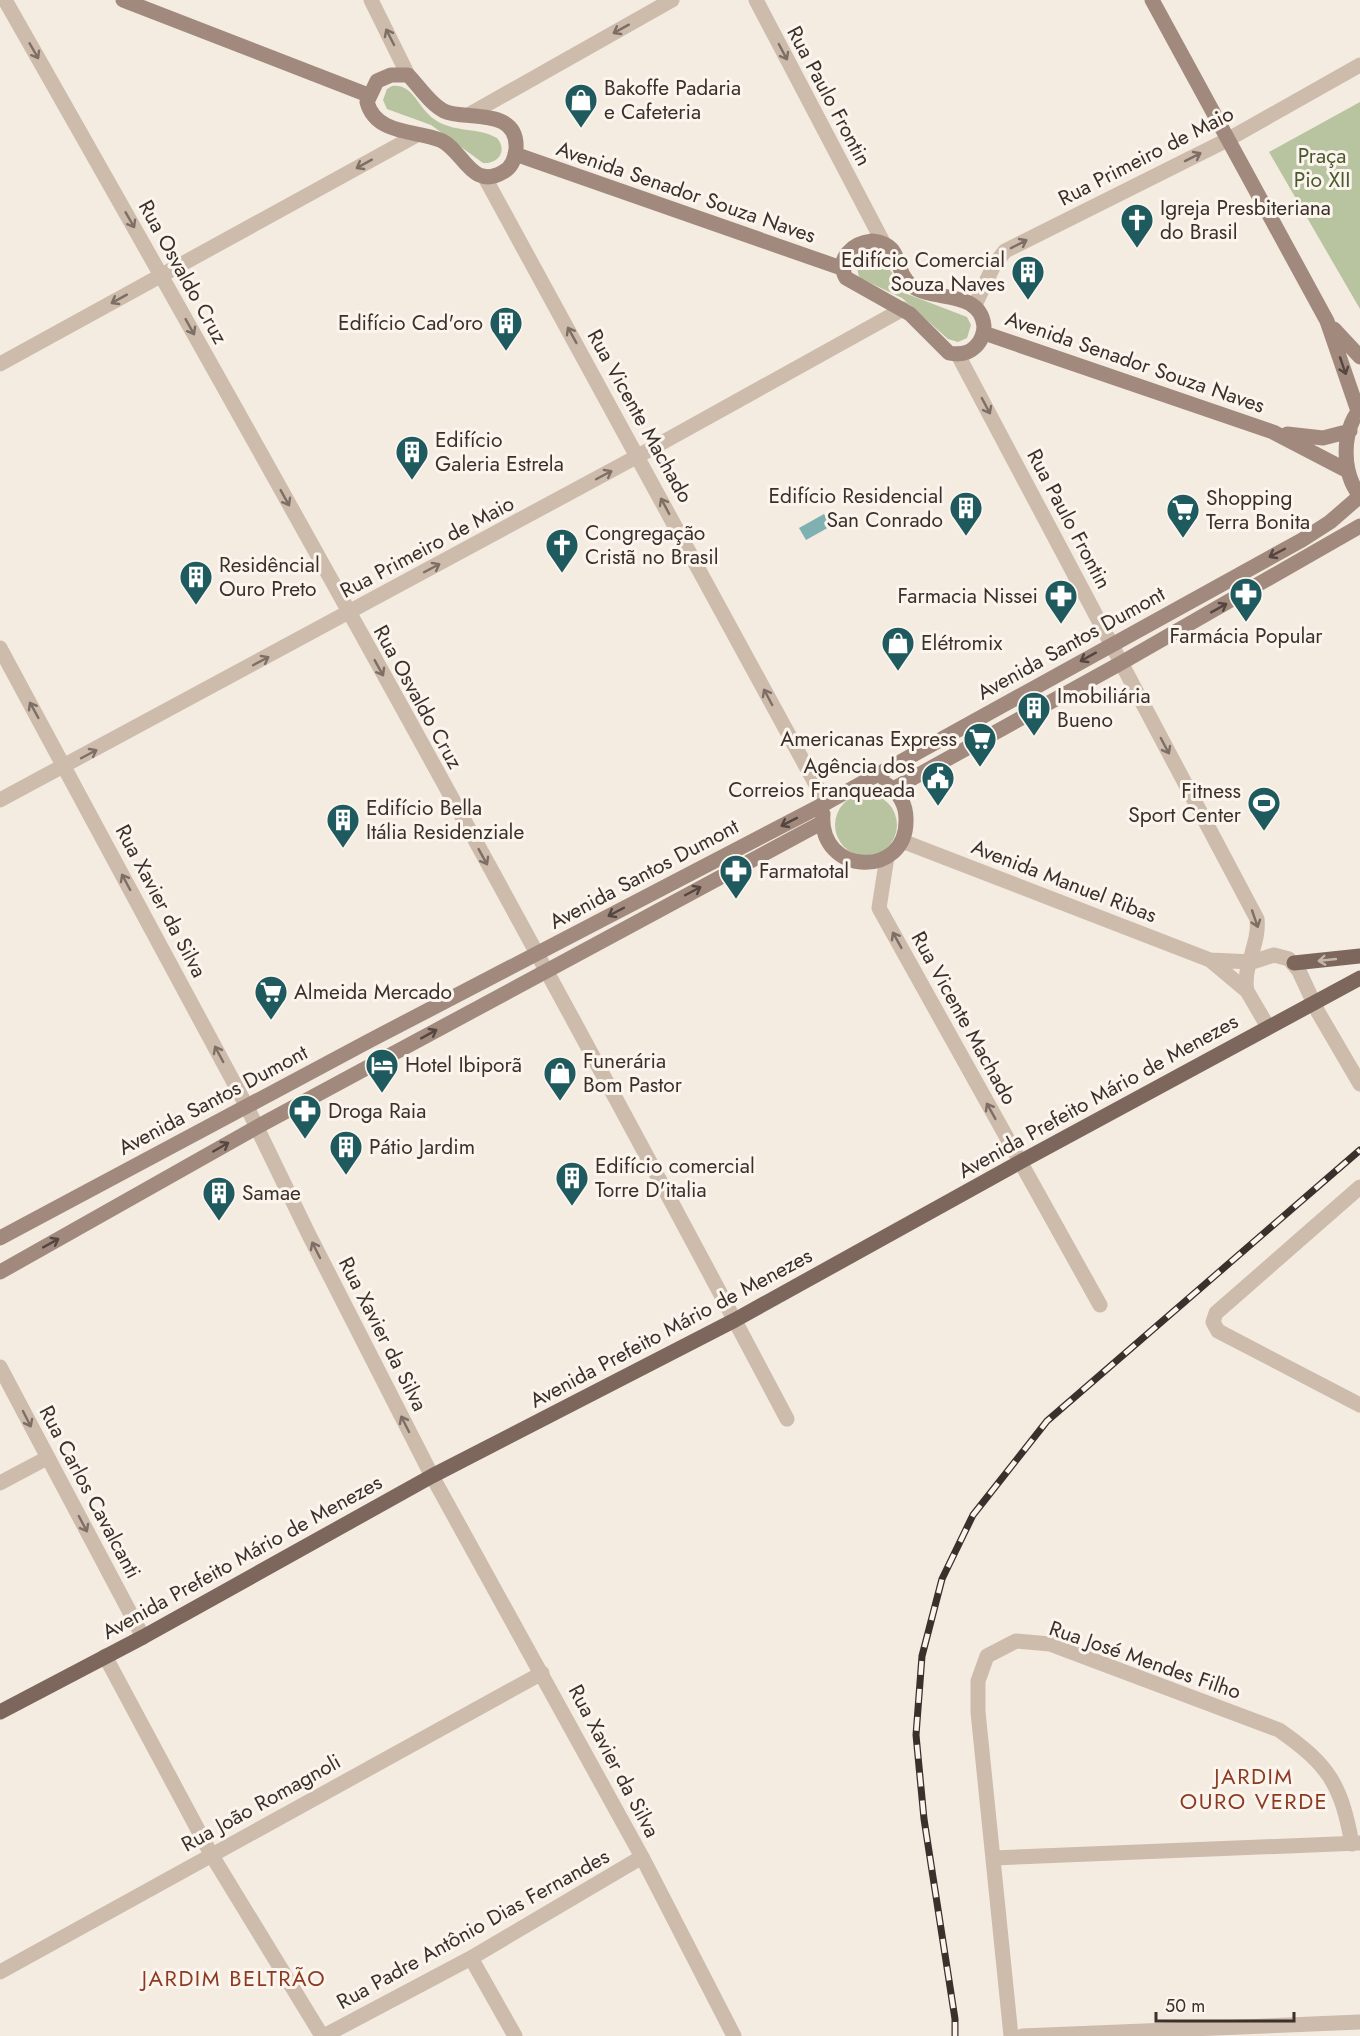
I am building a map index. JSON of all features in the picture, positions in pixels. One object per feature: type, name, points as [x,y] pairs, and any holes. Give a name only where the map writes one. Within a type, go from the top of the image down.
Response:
[{"type":"main road","points":[[123,0],[368,95]]},
{"type":"main road","points":[[1152,0],[1327,321],[1359,410],[1350,431],[1347,447],[1351,485],[1360,496]]},
{"type":"main road","points":[[408,75],[444,111],[493,118],[505,125],[515,139],[515,154],[504,172],[484,177],[468,168],[446,142],[415,136],[385,125],[376,117],[369,109],[368,95],[378,81],[384,77],[408,75]]},
{"type":"main road","name":"Avenida Senador Souza Naves","points":[[515,154],[844,269]]},
{"type":"main road","points":[[883,242],[894,252],[904,278],[911,285],[927,292],[954,297],[974,306],[981,315],[984,333],[976,346],[958,355],[943,348],[927,329],[903,309],[855,285],[846,278],[844,269],[849,250],[855,244],[883,242]]},
{"type":"main road","points":[[1327,321],[1360,357]]},
{"type":"main road","name":"Avenida Senador Souza Naves","points":[[984,333],[1273,432]]},
{"type":"main road","points":[[1273,432],[1323,438],[1350,431]]},
{"type":"main road","points":[[1273,432],[1348,471]]},
{"type":"main road","name":"Avenida Santos Dumont","points":[[0,1238],[246,1105],[872,778],[1302,540],[1330,522],[1360,496]]},
{"type":"main road","name":"Avenida Santos Dumont","points":[[893,789],[1121,663],[1360,526]]},
{"type":"main road","points":[[826,803],[822,822],[825,835],[841,856],[865,863],[887,857],[902,841],[907,827],[906,813],[902,800],[893,789],[872,778]]},
{"type":"main road","name":"Avenida Santos Dumont","points":[[0,1272],[257,1127],[822,822]]},
{"type":"main road","points":[[1294,963],[1360,956]]},
{"type":"main road","name":"Avenida Prefeito Mário de Menezes","points":[[0,1712],[432,1476],[735,1320],[1360,978]]},
{"type":"main road","points":[[369,1041],[379,1061]]},
{"type":"main road","points":[[89,1191],[104,1214]]},
{"type":"street","name":"Rua Osvaldo Cruz","points":[[5,0],[162,276],[537,954],[787,1419]]},
{"type":"street","points":[[371,0],[408,75]]},
{"type":"street","points":[[470,114],[672,0]]},
{"type":"street","name":"Rua Paulo Frontin","points":[[756,0],[883,242]]},
{"type":"street","name":"Rua Primeiro de Maio","points":[[974,306],[994,265],[1005,251],[1227,140],[1360,65]]},
{"type":"street","points":[[0,364],[415,136]]},
{"type":"street","name":"Rua Vicente Machado","points":[[484,177],[826,803]]},
{"type":"street","name":"Rua Primeiro de Maio","points":[[0,800],[348,614],[903,309]]},
{"type":"street","name":"Rua Paulo Frontin","points":[[958,355],[1257,919],[1258,932],[1252,962]]},
{"type":"street","name":"Rua Xavier da Silva","points":[[0,648],[246,1105],[432,1476],[642,1857],[734,2036]]},
{"type":"street","name":"Avenida Manuel Ribas","points":[[902,841],[1210,960],[1252,962],[1274,955],[1289,958],[1294,963]]},
{"type":"street","name":"Rua Vicente Machado","points":[[887,857],[879,908],[1100,1305]]},
{"type":"street","name":"Avenida Manuel Ribas","points":[[1210,960],[1247,991],[1268,1027]]},
{"type":"street","points":[[1247,991],[1246,975],[1252,962]]},
{"type":"street","points":[[1294,963],[1360,1084]]},
{"type":"street","points":[[1360,1187],[1216,1313],[1213,1322],[1218,1331],[1360,1405]]},
{"type":"street","name":"Rua Carlos Cavalcanti","points":[[0,1367],[142,1636]]},
{"type":"street","points":[[0,1483],[47,1458]]},
{"type":"street","name":"Rua José Mendes Filho","points":[[1011,2036],[978,1681],[987,1656],[1016,1641],[1050,1644],[1279,1730],[1311,1752],[1335,1784],[1356,1844]]},
{"type":"street","points":[[105,1656],[211,1854],[323,2036]]},
{"type":"street","name":"Rua João Romagnoli","points":[[0,1972],[542,1672]]},
{"type":"street","points":[[993,1858],[1356,1844]]},
{"type":"street","name":"Rua Padre Antônio Dias Fernandes","points":[[323,2036],[471,1958],[642,1857]]},
{"type":"street","points":[[471,1958],[514,2036]]},
{"type":"street","points":[[1022,2036],[1360,2022]]},
{"type":"green space","points":[[392,86],[405,88],[428,114],[441,123],[482,132],[497,138],[502,148],[500,156],[493,161],[483,163],[431,125],[387,109],[383,100],[387,89]]},
{"type":"green space","name":"Praça Pio XII","points":[[1360,102],[1360,309],[1269,152]]},
{"type":"green space","points":[[871,255],[883,260],[907,294],[967,317],[971,325],[967,338],[958,342],[948,339],[902,298],[860,278],[859,263],[862,258]]},
{"type":"green space","points":[[866,794],[888,803],[897,825],[888,847],[866,856],[844,847],[835,825],[844,803]]},
{"type":"water","points":[[824,514],[831,526],[806,540],[799,528]]},
{"type":"railway","points":[[955,2036],[955,2019],[924,1819],[916,1735],[922,1656],[942,1579],[973,1515],[1047,1421],[1360,1150]]},
{"type":"place","name":"Bakoffe Padaria e Cafeteria","points":[[581,129]]},
{"type":"place","name":"Igreja Presbiteriana do Brasil","points":[[1137,249]]},
{"type":"place","name":"Edifício Comercial Souza Naves","points":[[1028,301]]},
{"type":"place","name":"Edifício Cad'oro","points":[[506,352]]},
{"type":"place","name":"Edifício Galeria Estrela","points":[[412,481]]},
{"type":"place","name":"Edifício Residencial San Conrado","points":[[966,537]]},
{"type":"place","name":"Shopping Terra Bonita","points":[[1183,539]]},
{"type":"place","name":"Congregação Cristã no Brasil","points":[[562,574]]},
{"type":"place","name":"Residêncial Ouro Preto","points":[[196,606]]},
{"type":"place","name":"Farmácia Popular","points":[[1246,623]]},
{"type":"place","name":"Farmacia Nissei","points":[[1061,625]]},
{"type":"place","name":"Elétromix","points":[[898,672]]},
{"type":"place","name":"Imobiliária Bueno","points":[[1034,737]]},
{"type":"place","name":"Americanas Express","points":[[980,768]]},
{"type":"place","name":"Agência dos Correios Franqueada","points":[[938,807]]},
{"type":"place","name":"Fitness Sport Center","points":[[1264,832]]},
{"type":"place","name":"Edifício Bella Itália Residenziale","points":[[343,849]]},
{"type":"place","name":"Farmatotal","points":[[736,900]]},
{"type":"place","name":"Almeida Mercado","points":[[271,1021]]},
{"type":"place","name":"Hotel Ibiporã","points":[[382,1094]]},
{"type":"place","name":"Funerária Bom Pastor","points":[[560,1102]]},
{"type":"place","name":"Droga Raia","points":[[305,1140]]},
{"type":"place","name":"Pátio Jardim","points":[[346,1176]]},
{"type":"place","name":"Edifício comercial Torre D'italia","points":[[572,1207]]},
{"type":"place","name":"Samae","points":[[219,1222]]},
{"type":"district","name":"JARDIM OURO VERDE","points":[[1254,1788]]},
{"type":"district","name":"JARDIM BELTRÃO","points":[[234,1978]]}]
